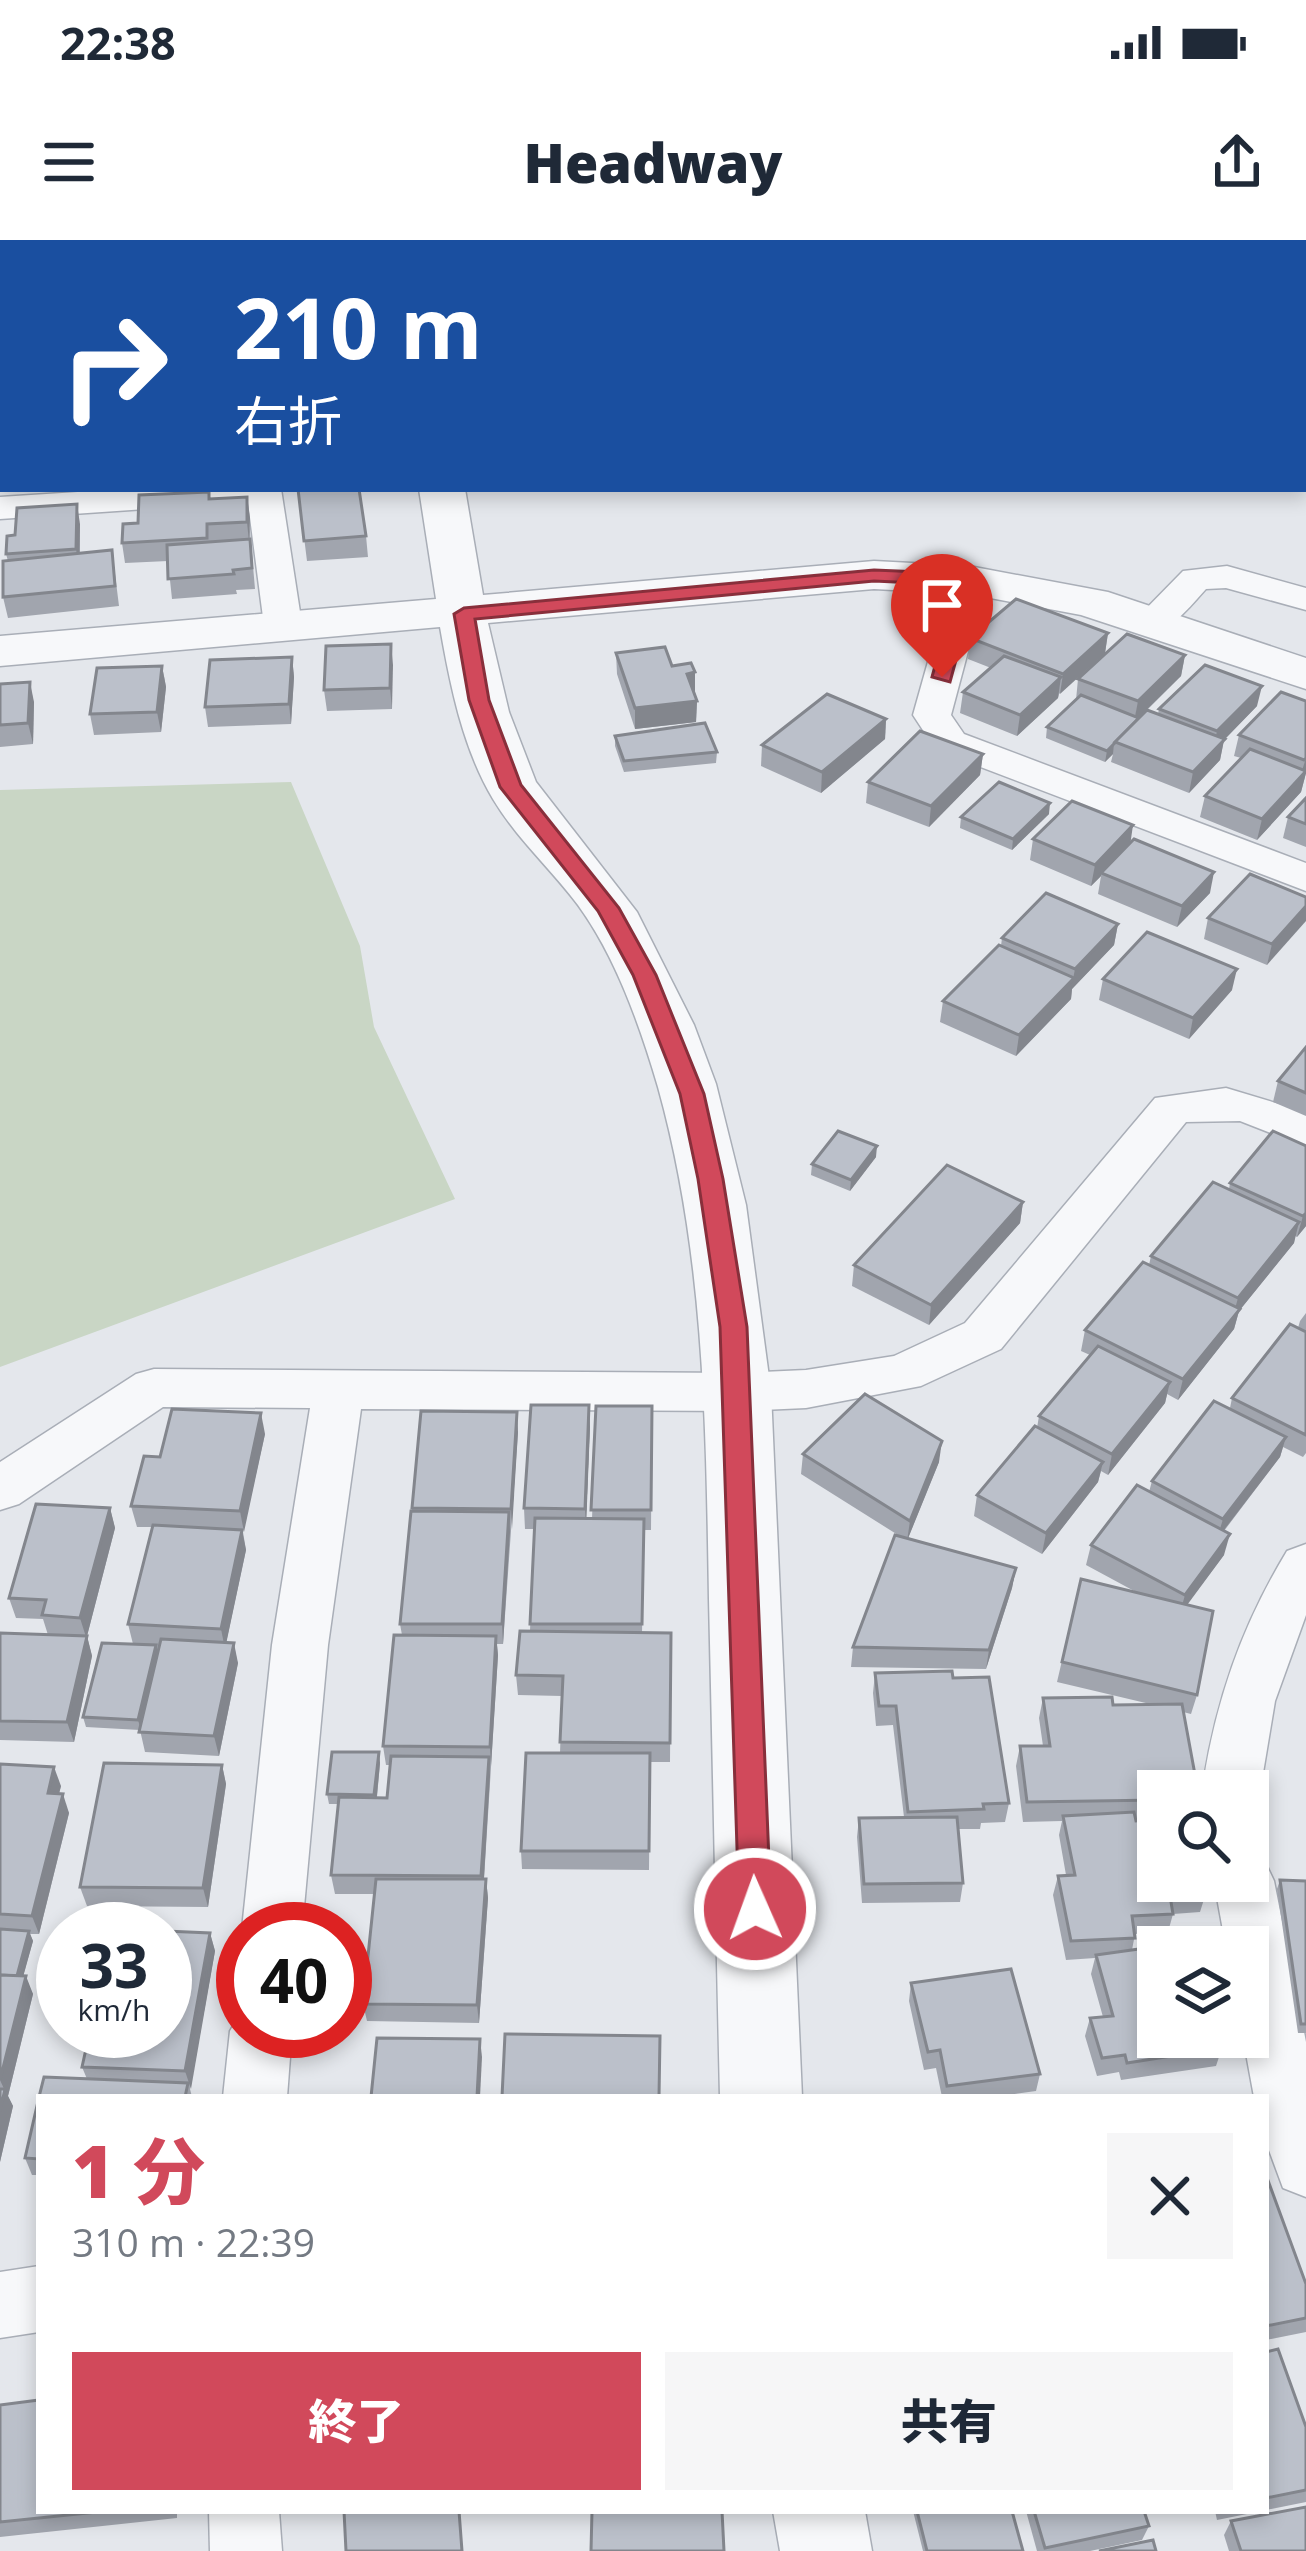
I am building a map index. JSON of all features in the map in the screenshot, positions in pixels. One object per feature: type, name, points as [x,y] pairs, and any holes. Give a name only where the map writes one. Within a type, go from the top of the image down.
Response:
[{"type":"street","points":[[0,508],[235,492]]},
{"type":"street","points":[[264,492],[283,625]]},
{"type":"street","points":[[443,492],[479,700],[511,787],[608,908],[645,975],[692,1094],[730,1295],[738,1393],[761,2094]]},
{"type":"street","points":[[0,651],[874,575],[968,580],[1091,602],[1306,674]]},
{"type":"street","points":[[1153,621],[1196,579],[1227,577],[1306,598]]},
{"type":"street","points":[[968,580],[932,715],[950,742],[1306,878]]},
{"type":"street","points":[[0,1489],[154,1388],[738,1393],[806,1389],[903,1373],[983,1336],[1172,1108],[1205,1101],[1244,1103],[1306,1131]]},
{"type":"street","points":[[275,1902],[300,1645],[338,1390]]},
{"type":"street","points":[[1234,1770],[1243,1701],[1274,1617],[1306,1566]]},
{"type":"street","points":[[1248,1902],[1292,2125]]},
{"type":"street","points":[[255,2094],[259,2058]]},
{"type":"street","points":[[0,2305],[36,2299]]},
{"type":"street","points":[[244,2514],[246,2551]]},
{"type":"street","points":[[820,2514],[826,2551]]},
{"type":"green space","points":[[291,782],[360,946],[374,1027],[455,1199],[0,1367],[0,790]]},
{"type":"building","points":[[209,492],[209,499],[247,497],[247,522],[207,524],[207,538],[122,543],[123,524],[138,523],[139,495]]},
{"type":"building","points":[[298,492],[359,492],[366,536],[304,541]]},
{"type":"building","points":[[77,504],[76,549],[6,554],[7,536],[15,535],[17,508]]},
{"type":"building","points":[[250,539],[252,568],[233,570],[234,574],[168,579],[167,545]]},
{"type":"building","points":[[112,550],[115,586],[3,597],[3,561]]},
{"type":"building","points":[[1016,599],[1108,633],[1063,674],[970,638]]},
{"type":"building","points":[[1127,634],[1185,655],[1138,701],[1078,679]]},
{"type":"building","points":[[391,644],[390,688],[324,690],[326,646]]},
{"type":"building","points":[[665,647],[672,666],[691,663],[695,672],[687,674],[697,701],[635,708],[616,653]]},
{"type":"building","points":[[1004,656],[1061,677],[1020,715],[963,692]]},
{"type":"building","points":[[292,657],[289,704],[205,707],[210,660]]},
{"type":"building","points":[[1205,665],[1262,686],[1217,731],[1159,709]]},
{"type":"building","points":[[162,666],[157,712],[90,714],[97,668]]},
{"type":"building","points":[[30,682],[28,723],[0,725],[0,684]]},
{"type":"building","points":[[1281,692],[1306,701],[1304,760],[1239,735]]},
{"type":"building","points":[[827,694],[886,719],[822,772],[762,745]]},
{"type":"building","points":[[1081,695],[1139,718],[1107,751],[1047,727]]},
{"type":"building","points":[[1147,710],[1225,739],[1193,772],[1115,742]]},
{"type":"building","points":[[705,723],[717,752],[624,761],[615,736]]},
{"type":"building","points":[[920,731],[983,754],[931,806],[868,782]]},
{"type":"building","points":[[1250,749],[1306,771],[1262,819],[1205,796]]},
{"type":"building","points":[[999,782],[1050,803],[1013,839],[961,817]]},
{"type":"building","points":[[1306,798],[1306,824],[1288,817]]},
{"type":"building","points":[[1072,801],[1133,825],[1095,865],[1033,839]]},
{"type":"building","points":[[1134,839],[1214,872],[1182,906],[1101,873]]},
{"type":"building","points":[[1250,874],[1306,897],[1306,906],[1272,944],[1208,918]]},
{"type":"building","points":[[1046,893],[1118,924],[1075,969],[1002,938]]},
{"type":"building","points":[[1147,932],[1237,969],[1193,1018],[1103,979]]},
{"type":"building","points":[[999,945],[1074,978],[1019,1035],[943,1001]]},
{"type":"building","points":[[1306,1047],[1306,1093],[1278,1081]]},
{"type":"building","points":[[838,1131],[877,1146],[851,1180],[812,1164]]},
{"type":"building","points":[[1273,1131],[1306,1146],[1303,1216],[1230,1183]]},
{"type":"building","points":[[947,1165],[1023,1202],[931,1305],[854,1265]]},
{"type":"building","points":[[1213,1182],[1299,1222],[1238,1298],[1151,1256]]},
{"type":"building","points":[[1143,1262],[1240,1309],[1183,1379],[1085,1330]]},
{"type":"building","points":[[1290,1324],[1306,1332],[1306,1435],[1232,1398]]},
{"type":"building","points":[[1098,1346],[1170,1382],[1112,1454],[1039,1416]]},
{"type":"building","points":[[865,1394],[942,1441],[910,1521],[803,1454]]},
{"type":"building","points":[[1214,1401],[1286,1437],[1223,1519],[1152,1481]]},
{"type":"building","points":[[531,1405],[589,1405],[585,1509],[524,1508]]},
{"type":"building","points":[[596,1406],[652,1406],[651,1510],[591,1510]]},
{"type":"building","points":[[172,1409],[261,1413],[240,1511],[131,1506],[144,1456],[160,1457]]},
{"type":"building","points":[[421,1411],[517,1412],[511,1509],[412,1508]]},
{"type":"building","points":[[1035,1426],[1103,1462],[1046,1533],[977,1495]]},
{"type":"building","points":[[1137,1485],[1230,1534],[1185,1595],[1091,1545]]},
{"type":"building","points":[[36,1504],[110,1508],[80,1618],[42,1615],[46,1600],[9,1598]]},
{"type":"building","points":[[411,1511],[509,1512],[502,1624],[400,1624]]},
{"type":"building","points":[[535,1518],[644,1519],[642,1624],[530,1624]]},
{"type":"building","points":[[153,1525],[242,1530],[221,1629],[128,1624]]},
{"type":"building","points":[[895,1535],[1016,1568],[989,1650],[853,1647]]},
{"type":"building","points":[[1081,1579],[1213,1611],[1197,1695],[1062,1662]]},
{"type":"building","points":[[520,1631],[671,1633],[670,1743],[560,1742],[563,1676],[516,1675]]},
{"type":"building","points":[[0,1633],[87,1636],[67,1722],[0,1721]]},
{"type":"building","points":[[394,1635],[496,1636],[490,1747],[383,1746]]},
{"type":"building","points":[[161,1639],[234,1643],[214,1736],[139,1732]]},
{"type":"building","points":[[102,1643],[156,1645],[138,1720],[83,1717]]},
{"type":"building","points":[[952,1671],[953,1678],[989,1677],[1009,1803],[983,1804],[984,1809],[908,1812],[896,1706],[879,1706],[875,1673]]},
{"type":"building","points":[[1112,1697],[1113,1705],[1182,1704],[1194,1770],[1137,1770],[1137,1800],[1027,1802],[1020,1746],[1050,1746],[1043,1698]]},
{"type":"building","points":[[332,1752],[379,1752],[374,1795],[327,1794]]},
{"type":"building","points":[[526,1753],[650,1753],[649,1851],[521,1851]]},
{"type":"building","points":[[391,1756],[489,1757],[481,1876],[331,1875],[339,1797],[387,1798]]},
{"type":"building","points":[[104,1763],[222,1765],[203,1888],[80,1887]]},
{"type":"building","points":[[0,1764],[54,1767],[48,1793],[63,1794],[32,1916],[0,1914]]},
{"type":"building","points":[[1134,1812],[1137,1902],[1171,1902],[1173,1914],[1132,1916],[1135,1938],[1071,1941],[1058,1876],[1075,1875],[1063,1816]]},
{"type":"building","points":[[957,1817],[963,1883],[864,1884],[859,1818]]},
{"type":"building","points":[[376,1879],[486,1879],[477,2005],[372,2004]]},
{"type":"building","points":[[1280,1880],[1306,1881],[1306,2024],[1301,2024]]},
{"type":"building","points":[[0,1929],[29,1931],[17,1976],[0,1975]]},
{"type":"building","points":[[192,1932],[210,1933],[192,2032]]},
{"type":"building","points":[[1137,1949],[1137,2058],[1159,2058],[1127,2063],[1125,2055],[1102,2058],[1090,2018],[1113,2016],[1096,1955]]},
{"type":"building","points":[[1011,1969],[1040,2074],[947,2086],[940,2050],[928,2052],[911,1983]]},
{"type":"building","points":[[0,1975],[26,1976],[0,2080]]},
{"type":"building","points":[[505,2034],[660,2036],[659,2094],[502,2094]]},
{"type":"building","points":[[377,2038],[480,2039],[477,2094],[371,2094]]},
{"type":"building","points":[[84,2058],[187,2058],[185,2071],[82,2067]]},
{"type":"building","points":[[44,2077],[188,2083],[186,2094],[40,2094]]},
{"type":"building","points":[[36,2110],[36,2159],[25,2158]]},
{"type":"building","points":[[1269,2183],[1306,2284],[1306,2318],[1269,2325]]},
{"type":"building","points":[[1278,2349],[1306,2427],[1306,2490],[1269,2497],[1269,2351]]},
{"type":"building","points":[[36,2400],[36,2514],[78,2514],[0,2522],[0,2405]]},
{"type":"building","points":[[1306,2507],[1306,2551],[1241,2551],[1231,2521]]},
{"type":"building","points":[[344,2514],[459,2514],[462,2551],[346,2551]]},
{"type":"building","points":[[592,2514],[722,2514],[724,2551],[591,2551]]},
{"type":"building","points":[[918,2514],[1013,2514],[1023,2551],[927,2551]]},
{"type":"building","points":[[1035,2514],[1145,2514],[1149,2526],[1045,2548]]},
{"type":"building","points":[[1153,2540],[1156,2551],[1099,2551]]},
{"type":"route","points":[[755,1909],[733,1327],[711,1179],[692,1094],[645,975],[608,908],[511,787],[479,700],[464,614],[874,575],[968,580],[942,677]]}]
